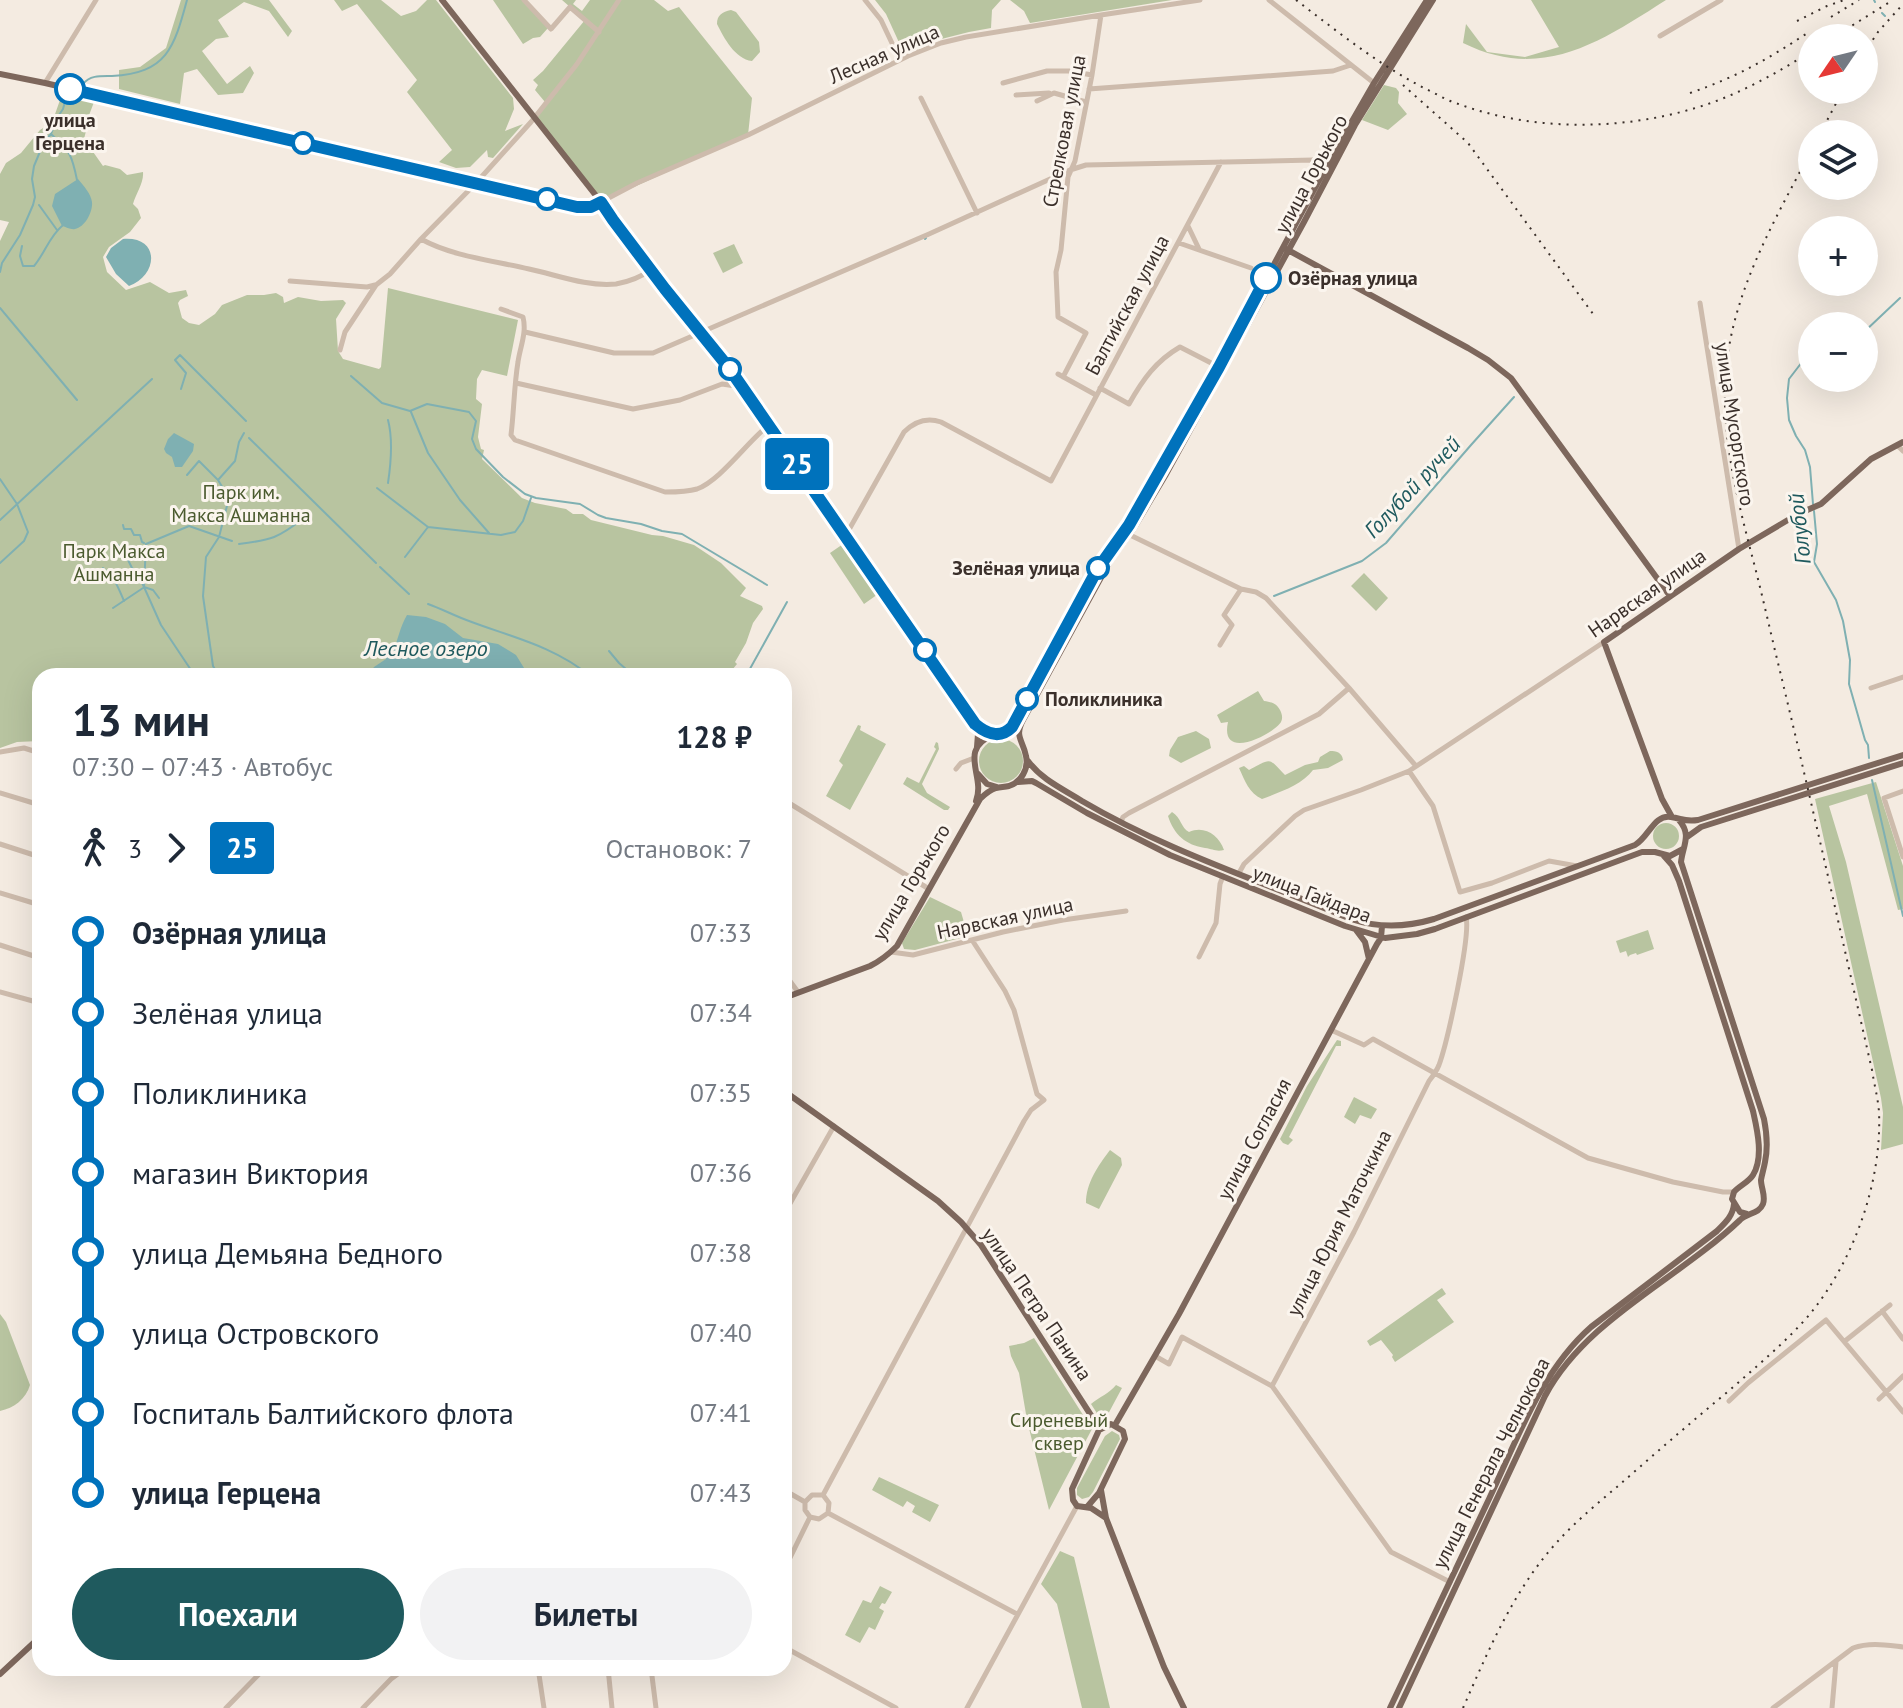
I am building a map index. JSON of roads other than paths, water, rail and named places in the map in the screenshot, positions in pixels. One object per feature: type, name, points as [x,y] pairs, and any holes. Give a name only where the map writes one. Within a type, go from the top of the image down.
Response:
[{"type":"main road","points":[[442,0],[742,387],[975,724],[977,747]]},
{"type":"main road","name":"улица Горького","points":[[1004,734],[1012,727],[1097,570],[1127,533],[1165,476],[1329,166],[1427,0]]},
{"type":"main road","name":"улица Горького","points":[[1376,84],[1433,0]]},
{"type":"main road","points":[[1,76],[45,83],[581,208],[601,202]]},
{"type":"main road","points":[[1286,248],[1459,342],[1511,378],[1670,596]]},
{"type":"main road","name":"улица Горького","points":[[1021,744],[1020,725],[1286,248]]},
{"type":"main road","name":"Нарвская улица","points":[[1604,642],[1739,549],[1818,505],[1871,459],[1900,443]]},
{"type":"main road","points":[[1604,642],[1662,799],[1684,826],[1687,837],[1683,849],[1664,856],[1655,852],[1649,832]]},
{"type":"main road","points":[[975,724],[995,735]]},
{"type":"main road","points":[[976,770],[984,782],[997,787],[1008,786],[1023,775],[1027,760],[1021,744],[1004,734],[983,740],[977,747]]},
{"type":"main road","name":"улица Горького","points":[[972,812],[980,790],[974,758],[977,747]]},
{"type":"main road","points":[[1687,837],[1701,827],[1903,755]]},
{"type":"main road","name":"улица Гайдара","points":[[1027,760],[1044,778],[1163,842],[1351,919],[1382,926],[1408,925],[1434,919],[1582,866],[1644,840],[1657,820]]},
{"type":"main road","points":[[1828,783],[1903,763]]},
{"type":"main road","name":"улица Гайдара","points":[[1015,783],[1036,783],[1120,831],[1170,855],[1381,938],[1426,932],[1633,855],[1655,852]]},
{"type":"main road","name":"улица Горького","points":[[792,995],[870,966],[897,946],[972,812],[982,797],[997,787]]},
{"type":"main road","points":[[1662,799],[1657,820],[1698,820],[1795,794]]},
{"type":"main road","name":"улица Генерала Челнокова","points":[[1390,1708],[1536,1401],[1558,1364],[1582,1336],[1717,1231],[1733,1211],[1733,1198],[1742,1184],[1754,1174],[1758,1143],[1753,1111],[1741,1060],[1681,862],[1683,849]]},
{"type":"main road","name":"улица Генерала Челнокова","points":[[1399,1708],[1545,1396],[1561,1369],[1583,1344],[1608,1323],[1714,1244],[1747,1214],[1758,1212],[1765,1199],[1761,1184],[1766,1156],[1766,1129],[1760,1104],[1741,1060],[1679,881],[1664,856]]},
{"type":"main road","points":[[1381,938],[1382,926]]},
{"type":"main road","points":[[1355,929],[1365,942],[1369,959]]},
{"type":"main road","name":"улица Согласия","points":[[1115,1425],[1381,938]]},
{"type":"main road","name":"улица Петра Панина","points":[[792,1097],[942,1204],[967,1228],[1023,1307],[1099,1430]]},
{"type":"main road","points":[[1742,1184],[1751,1183],[1763,1191]]},
{"type":"main road","points":[[1733,1198],[1740,1212],[1747,1214]]},
{"type":"main road","points":[[1087,1507],[1101,1490],[1125,1439],[1123,1431],[1115,1425],[1099,1430],[1072,1489],[1077,1506],[1098,1511],[1106,1518]]},
{"type":"main road","points":[[1101,1490],[1106,1518],[1164,1667],[1184,1708]]},
{"type":"main road","points":[[0,1674],[32,1644]]},
{"type":"street","points":[[45,83],[96,0]]},
{"type":"street","points":[[524,0],[551,29],[570,7],[599,32]]},
{"type":"street","points":[[340,350],[345,332],[376,285],[476,183],[534,117],[577,64],[619,0]]},
{"type":"street","points":[[865,0],[881,20],[900,60]]},
{"type":"street","name":"Лесная улица","points":[[601,202],[941,43],[1200,0]]},
{"type":"street","points":[[1269,0],[1376,84]]},
{"type":"street","points":[[1660,36],[1721,0]]},
{"type":"street","name":"Стрелковая улица","points":[[1096,395],[1060,376],[1086,333],[1058,316],[1056,272],[1068,177],[1075,161],[1101,15]]},
{"type":"street","points":[[1089,89],[1333,71],[1351,65]]},
{"type":"street","points":[[1003,83],[1047,71],[1092,75]]},
{"type":"street","points":[[1016,95],[1054,93],[1086,102]]},
{"type":"street","points":[[1037,101],[1054,93]]},
{"type":"street","points":[[921,98],[977,213]]},
{"type":"street","points":[[525,332],[614,353],[653,353],[1086,165],[1313,160],[1329,166]]},
{"type":"street","name":"Балтийская улица","points":[[846,535],[904,432],[925,420],[941,422],[1051,481],[1221,162]]},
{"type":"street","points":[[1188,226],[1199,250]]},
{"type":"street","points":[[421,239],[480,258],[592,283],[625,282],[650,270]]},
{"type":"street","points":[[1179,243],[1251,268]]},
{"type":"street","points":[[290,281],[367,287],[376,285]]},
{"type":"street","name":"улица Мусоргского","points":[[1700,303],[1739,549]]},
{"type":"street","points":[[501,309],[523,317],[525,332],[517,363],[511,435],[515,440],[665,492],[684,492],[700,488],[718,475],[769,425]]},
{"type":"street","points":[[1100,388],[1129,404],[1144,378],[1168,354],[1180,347],[1219,367]]},
{"type":"street","points":[[516,383],[633,409],[680,400],[722,384],[742,387]]},
{"type":"street","points":[[1900,443],[1903,451]]},
{"type":"street","points":[[1127,533],[1241,589],[1258,592],[1266,598],[1416,766]]},
{"type":"street","points":[[1220,645],[1232,625],[1224,615],[1241,589]]},
{"type":"street","name":"Нарвская улица","points":[[1239,873],[1244,864],[1304,810],[1409,771],[1604,642]]},
{"type":"street","points":[[1871,688],[1903,677]]},
{"type":"street","points":[[1121,822],[1129,813],[1319,714],[1349,688]]},
{"type":"street","points":[[0,752],[24,748],[32,750]]},
{"type":"street","points":[[951,762],[959,766],[974,758]]},
{"type":"street","points":[[1409,771],[1433,806],[1460,892],[1549,861],[1582,866]]},
{"type":"street","points":[[1903,791],[1884,798],[1903,857]]},
{"type":"street","points":[[0,793],[32,803]]},
{"type":"street","points":[[792,805],[929,889]]},
{"type":"street","points":[[0,844],[32,854]]},
{"type":"street","points":[[1199,957],[1216,923],[1223,876]]},
{"type":"street","points":[[0,893],[32,903]]},
{"type":"street","name":"Нарвская улица","points":[[891,952],[913,955],[1063,920],[1126,911]]},
{"type":"street","name":"улица Юрия Маточкина","points":[[1272,1386],[1439,1067],[1463,957],[1466,917]]},
{"type":"street","points":[[823,1495],[1024,1121],[1031,1110],[1044,1100],[1037,1094],[1014,1010],[972,940]]},
{"type":"street","points":[[0,945],[32,955]]},
{"type":"street","points":[[792,984],[798,992]]},
{"type":"street","points":[[0,992],[32,1001]]},
{"type":"street","points":[[1331,1030],[1364,1045],[1373,1039],[1588,1158],[1673,1182],[1723,1192],[1733,1198]]},
{"type":"street","points":[[792,1200],[834,1126]]},
{"type":"street","points":[[1845,1341],[1890,1305]]},
{"type":"street","points":[[1882,1311],[1903,1339]]},
{"type":"street","points":[[1729,1401],[1826,1320],[1903,1412]]},
{"type":"street","points":[[1582,1336],[1583,1344]]},
{"type":"street","points":[[1155,1356],[1169,1364],[1182,1337],[1272,1386],[1391,1552],[1450,1582]]},
{"type":"street","points":[[1879,1399],[1903,1376]]},
{"type":"street","points":[[792,1495],[805,1502]]},
{"type":"street","points":[[812,1495],[823,1495],[829,1503],[828,1513],[821,1519],[810,1517],[804,1509],[805,1502],[812,1495]]},
{"type":"street","points":[[967,1708],[1077,1506]]},
{"type":"street","points":[[828,1513],[1017,1614]]},
{"type":"street","points":[[792,1554],[810,1517]]},
{"type":"street","points":[[1773,1708],[1853,1648],[1879,1644],[1903,1647]]},
{"type":"street","points":[[792,1651],[896,1708]]},
{"type":"street","points":[[1832,1708],[1836,1661]]},
{"type":"street","points":[[226,1708],[257,1676]]},
{"type":"street","points":[[363,1708],[395,1676]]},
{"type":"street","points":[[539,1676],[544,1708]]},
{"type":"street","points":[[609,1676],[612,1708]]},
{"type":"street","points":[[652,1676],[656,1708]]},
{"type":"water","points":[[78,179],[89,193],[92,206],[85,222],[79,228],[72,229],[62,226],[52,206],[55,194]]},
{"type":"water","points":[[123,239],[144,244],[151,258],[146,274],[129,286],[116,274],[106,257],[111,248]]},
{"type":"water","points":[[174,433],[194,444],[182,467],[175,467],[172,457],[164,449]]},
{"type":"water","name":"Лесное озеро","points":[[407,615],[426,617],[445,624],[463,638],[498,644],[516,655],[524,668],[373,668],[386,659],[387,652],[393,652]]},
{"type":"waterway","points":[[83,84],[100,76],[145,70],[156,63],[165,55],[178,32],[187,0]]},
{"type":"waterway","name":"Голубой","points":[[1882,13],[1885,16]]},
{"type":"waterway","points":[[0,272],[33,205],[34,166],[66,98]]},
{"type":"waterway","points":[[51,134],[69,154],[77,180]]},
{"type":"waterway","points":[[39,205],[57,230]]},
{"type":"waterway","points":[[22,246],[20,256],[23,266],[34,266],[62,226]]},
{"type":"waterway","name":"Голубой","points":[[1878,319],[1900,298]]},
{"type":"waterway","points":[[0,308],[77,400]]},
{"type":"waterway","points":[[181,389],[186,373],[175,360],[180,355],[246,421]]},
{"type":"waterway","name":"Голубой","points":[[1798,367],[1789,379],[1789,420],[1810,467],[1813,504]]},
{"type":"waterway","points":[[351,376],[382,403],[410,411],[427,404],[469,412],[476,421],[472,439],[476,449],[525,494],[580,504],[606,518],[682,534],[767,585]]},
{"type":"waterway","points":[[0,520],[152,379]]},
{"type":"waterway","name":"Голубой ручей","points":[[1274,596],[1362,561],[1386,543],[1514,397]]},
{"type":"waterway","points":[[411,412],[428,453],[460,500],[489,533]]},
{"type":"waterway","points":[[388,420],[391,435],[388,483]]},
{"type":"waterway","points":[[214,668],[203,596],[206,557],[219,537],[229,498],[218,480],[235,461],[244,433]]},
{"type":"waterway","points":[[249,438],[376,563]]},
{"type":"waterway","points":[[187,475],[199,461],[217,479]]},
{"type":"waterway","points":[[0,479],[17,504],[28,532],[24,541],[0,563]]},
{"type":"waterway","points":[[377,488],[428,527],[501,535],[515,532],[523,521],[531,498]]},
{"type":"waterway","name":"Голубой","points":[[1814,511],[1817,544],[1814,562],[1836,600],[1843,621],[1850,660],[1849,684],[1868,745],[1869,758]]},
{"type":"waterway","points":[[239,544],[274,537],[304,518]]},
{"type":"waterway","points":[[123,525],[124,529],[131,529],[134,535],[140,535],[144,543]]},
{"type":"waterway","points":[[190,668],[161,625],[144,587],[146,544],[189,526],[232,541]]},
{"type":"waterway","points":[[405,557],[428,527]]},
{"type":"waterway","points":[[118,545],[144,587],[153,590],[159,598]]},
{"type":"waterway","points":[[380,567],[409,594]]},
{"type":"waterway","points":[[103,568],[113,579],[124,601]]},
{"type":"waterway","points":[[113,608],[143,588]]},
{"type":"waterway","points":[[750,668],[787,602]]},
{"type":"waterway","points":[[428,604],[547,650],[579,668]]},
{"type":"waterway","points":[[609,651],[625,668]]},
{"type":"waterway","name":"Голубой","points":[[1872,780],[1903,916]]},
{"type":"railway","points":[[1296,0],[1375,59],[1443,98],[1482,112],[1542,123],[1603,124],[1692,109],[1754,84],[1798,60]]},
{"type":"railway","points":[[1797,21],[1844,0]]},
{"type":"railway","points":[[1831,17],[1859,0]]},
{"type":"railway","points":[[1854,24],[1893,0]]},
{"type":"railway","points":[[1878,32],[1903,4]]},
{"type":"railway","points":[[1690,93],[1752,67],[1798,39]]},
{"type":"railway","points":[[1403,85],[1468,143],[1596,318]]},
{"type":"railway","points":[[1827,120],[1836,104]]},
{"type":"railway","points":[[1463,1708],[1515,1599],[1558,1541],[1762,1362],[1810,1314],[1826,1293],[1852,1245],[1876,1166],[1879,1112],[1872,1070],[1739,505],[1725,409],[1727,361],[1739,305],[1760,252],[1798,175]]},
{"type":"place","name":"улица Герцена","points":[[70,89]]},
{"type":"place","name":"Озёрная улица","points":[[1266,278]]},
{"type":"place","name":"Зелёная улица","points":[[1098,568]]},
{"type":"place","name":"Поликлиника","points":[[1027,699]]},
{"type":"park label","name":"Парк им. Макса Ашманна","points":[[241,504]]},
{"type":"park label","name":"Парк Макса Ашманна","points":[[114,562]]},
{"type":"park label","name":"Сиреневый сквер","points":[[1059,1432]]}]
